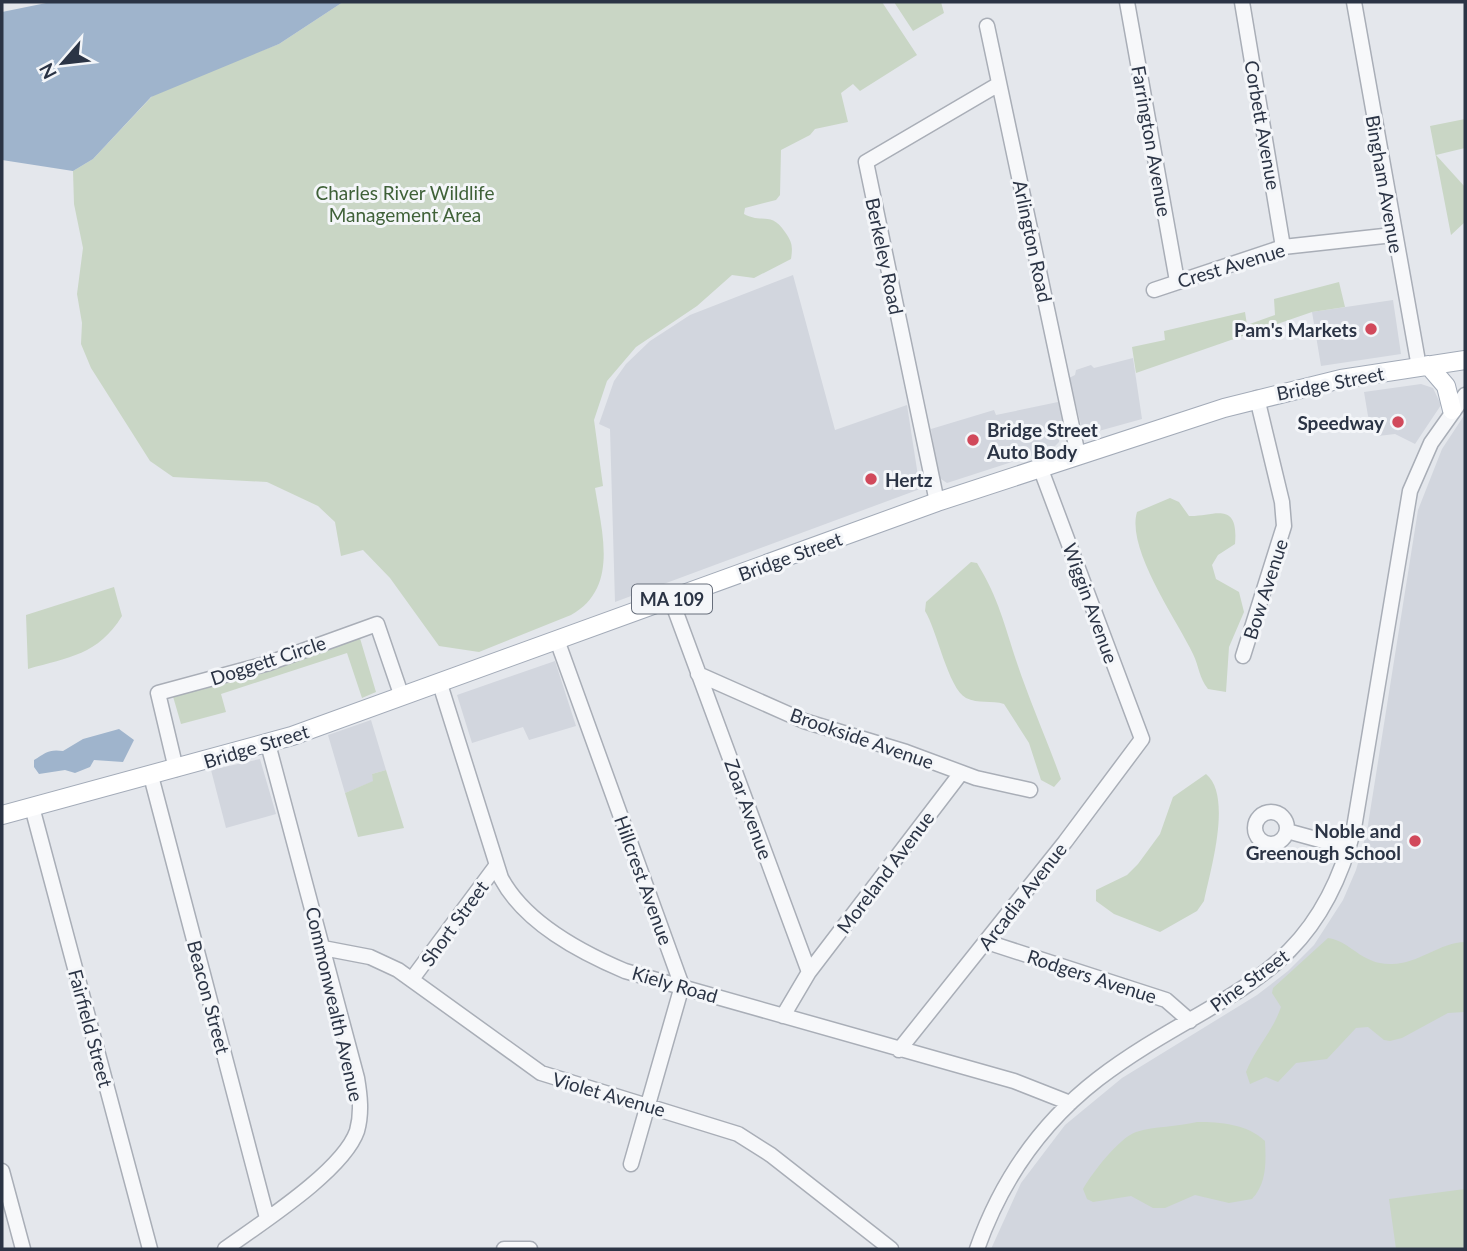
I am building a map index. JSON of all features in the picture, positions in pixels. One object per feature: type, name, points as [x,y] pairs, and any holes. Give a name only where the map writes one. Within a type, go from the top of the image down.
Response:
[{"type":"main road","name":"Bridge Street","points":[[2,815],[268,744],[937,502],[1257,398],[1331,380],[1465,360]]},
{"type":"main road","points":[[1423,366],[1446,386],[1452,410]]},
{"type":"street","name":"Farrington Avenue","points":[[1127,2],[1177,281]]},
{"type":"street","name":"Corbett Avenue","points":[[1242,2],[1283,247]]},
{"type":"street","name":"Bingham Avenue","points":[[1354,2],[1393,235],[1423,366]]},
{"type":"street","name":"Arlington Road","points":[[987,26],[1078,455]]},
{"type":"street","name":"Berkeley Road","points":[[937,502],[866,162],[999,84]]},
{"type":"street","name":"Crest Avenue","points":[[1154,290],[1283,247],[1393,235]]},
{"type":"street","name":"Pine Street","points":[[977,1249],[1010,1176],[1042,1131],[1070,1103],[1115,1067],[1250,984],[1293,949],[1332,894],[1349,848],[1405,507],[1431,443],[1465,395]]},
{"type":"street","name":"Bow Avenue","points":[[1242,656],[1284,526],[1282,502],[1257,398]]},
{"type":"street","name":"Wiggin Avenue","points":[[1040,467],[1142,739]]},
{"type":"street","name":"Zoar Avenue","points":[[671,599],[809,972]]},
{"type":"street","name":"Doggett Circle","points":[[176,769],[158,693],[269,663],[377,624],[402,697]]},
{"type":"street","name":"Hillcrest Avenue","points":[[557,640],[682,986]]},
{"type":"street","name":"Brookside Avenue","points":[[698,674],[804,721],[906,752],[961,773],[1030,790]]},
{"type":"street","name":"Kiely Road","points":[[440,684],[496,866],[507,889],[520,905],[582,951],[625,971],[1014,1081],[1070,1103]]},
{"type":"street","name":"Arcadia Avenue","points":[[899,1050],[987,942],[1142,739]]},
{"type":"street","name":"Commonwealth Avenue","points":[[225,1249],[343,1156],[351,1145],[360,1115],[357,1078],[268,744]]},
{"type":"street","name":"Moreland Avenue","points":[[809,972],[961,773]]},
{"type":"street","name":"Beacon Street","points":[[151,776],[267,1218]]},
{"type":"street","name":"Fairfield Street","points":[[32,807],[150,1249]]},
{"type":"street","points":[[1287,831],[1349,848]]},
{"type":"street","name":"Short Street","points":[[412,979],[496,866]]},
{"type":"street","name":"Rodgers Avenue","points":[[987,942],[1166,1000],[1190,1021]]},
{"type":"street","name":"Violet Avenue","points":[[323,948],[370,957],[412,979],[541,1073],[720,1127],[746,1139],[891,1249]]},
{"type":"street","points":[[783,1016],[809,972]]},
{"type":"street","points":[[631,1164],[682,986]]},
{"type":"street","points":[[2,1171],[23,1249]]},
{"type":"street","points":[[504,1249],[530,1249]]},
{"type":"shaded area","points":[[793,275],[835,430],[907,405],[920,489],[615,602],[610,429],[599,424],[614,381],[626,364],[650,341],[690,315]]},
{"type":"shaded area","points":[[1393,300],[1401,354],[1321,366],[1312,312]]},
{"type":"shaded area","points":[[1133,358],[1142,419],[1088,434],[1081,425],[1069,378],[1075,375],[1076,370],[1091,365],[1094,368]]},
{"type":"shaded area","points":[[1421,384],[1433,388],[1441,405],[1415,444],[1395,434],[1378,436],[1368,416],[1364,392]]},
{"type":"shaded area","points":[[1058,402],[1065,428],[1060,430],[1059,442],[1052,449],[947,483],[938,477],[931,429],[994,410],[996,415]]},
{"type":"shaded area","name":"Noble and Greenough School","points":[[1465,414],[1465,1249],[991,1249],[1021,1183],[1065,1125],[1122,1078],[1257,995],[1288,971],[1314,945],[1343,900],[1356,870],[1367,831],[1418,510],[1442,449]]},
{"type":"shaded area","points":[[555,661],[576,726],[529,740],[523,727],[472,743],[457,695]]},
{"type":"shaded area","points":[[371,720],[386,770],[372,774],[374,781],[345,793],[328,735]]},
{"type":"shaded area","points":[[260,759],[276,814],[226,828],[211,770]]},
{"type":"green space","name":"Charles River Wildlife Management Area","points":[[343,2],[882,2],[917,55],[860,91],[853,84],[841,93],[848,122],[815,129],[810,135],[781,150],[780,195],[776,200],[745,208],[744,214],[771,220],[780,226],[791,242],[791,259],[754,278],[732,275],[697,306],[636,347],[607,381],[594,420],[603,486],[595,488],[604,558],[602,575],[586,604],[571,615],[479,652],[439,646],[390,578],[363,550],[341,556],[335,522],[318,506],[267,482],[173,477],[150,461],[91,368],[81,344],[82,323],[77,294],[83,248],[74,204],[73,171],[93,159],[158,90],[279,44]]},
{"type":"green space","points":[[894,2],[941,2],[944,13],[913,31]]},
{"type":"green space","points":[[1465,119],[1465,148],[1436,155],[1465,187],[1465,222],[1451,235],[1430,126]]},
{"type":"green space","points":[[1339,282],[1345,307],[1312,312],[1136,373],[1132,347],[1165,340],[1164,331],[1245,312],[1247,325],[1275,315],[1274,299]]},
{"type":"green space","points":[[1170,498],[1179,502],[1189,516],[1215,513],[1229,516],[1233,521],[1235,544],[1218,555],[1212,565],[1216,579],[1239,592],[1244,612],[1229,647],[1226,692],[1208,689],[1205,685],[1193,654],[1155,584],[1139,545],[1137,512]]},
{"type":"green space","points":[[971,562],[977,563],[1000,612],[1061,779],[1054,787],[1041,780],[1029,743],[1004,704],[971,700],[960,692],[948,671],[925,611],[926,602]]},
{"type":"green space","points":[[114,587],[122,616],[103,639],[81,653],[28,669],[26,615]]},
{"type":"green space","points":[[359,635],[376,692],[362,698],[347,653],[221,694],[226,712],[181,724],[172,693]]},
{"type":"green space","points":[[386,770],[404,828],[358,837],[345,793],[373,781],[372,774]]},
{"type":"green space","points":[[1206,774],[1214,785],[1219,816],[1204,901],[1197,911],[1160,932],[1114,914],[1096,901],[1096,890],[1127,875],[1138,864],[1160,834],[1173,797]]},
{"type":"green space","points":[[1328,938],[1343,943],[1372,961],[1392,964],[1411,961],[1447,945],[1465,942],[1465,1012],[1448,1013],[1402,1038],[1390,1041],[1384,1040],[1368,1027],[1356,1028],[1327,1059],[1296,1063],[1278,1082],[1266,1077],[1250,1084],[1246,1072],[1281,1007],[1272,993],[1273,988]]},
{"type":"green space","points":[[1197,1122],[1242,1128],[1265,1141],[1263,1179],[1252,1199],[1229,1203],[1195,1195],[1165,1208],[1153,1208],[1131,1196],[1093,1202],[1087,1199],[1083,1189],[1087,1182],[1106,1157],[1129,1136],[1143,1130]]},
{"type":"green space","points":[[1465,1189],[1465,1249],[1396,1249],[1389,1199]]},
{"type":"water","points":[[51,2],[343,2],[279,44],[151,97],[93,159],[73,171],[2,160],[2,12]]},
{"type":"water","points":[[119,729],[134,740],[123,762],[94,760],[90,767],[75,773],[65,770],[39,774],[34,767],[34,760],[47,752],[63,751],[83,739]]},
{"type":"place","name":"Pam's Markets","points":[[1371,329]]},
{"type":"place","name":"Speedway","points":[[1398,422]]},
{"type":"place","name":"Bridge Street Auto Body","points":[[973,440]]},
{"type":"place","name":"Hertz","points":[[871,479]]},
{"type":"place","name":"Noble and Greenough School","points":[[1415,841]]}]
